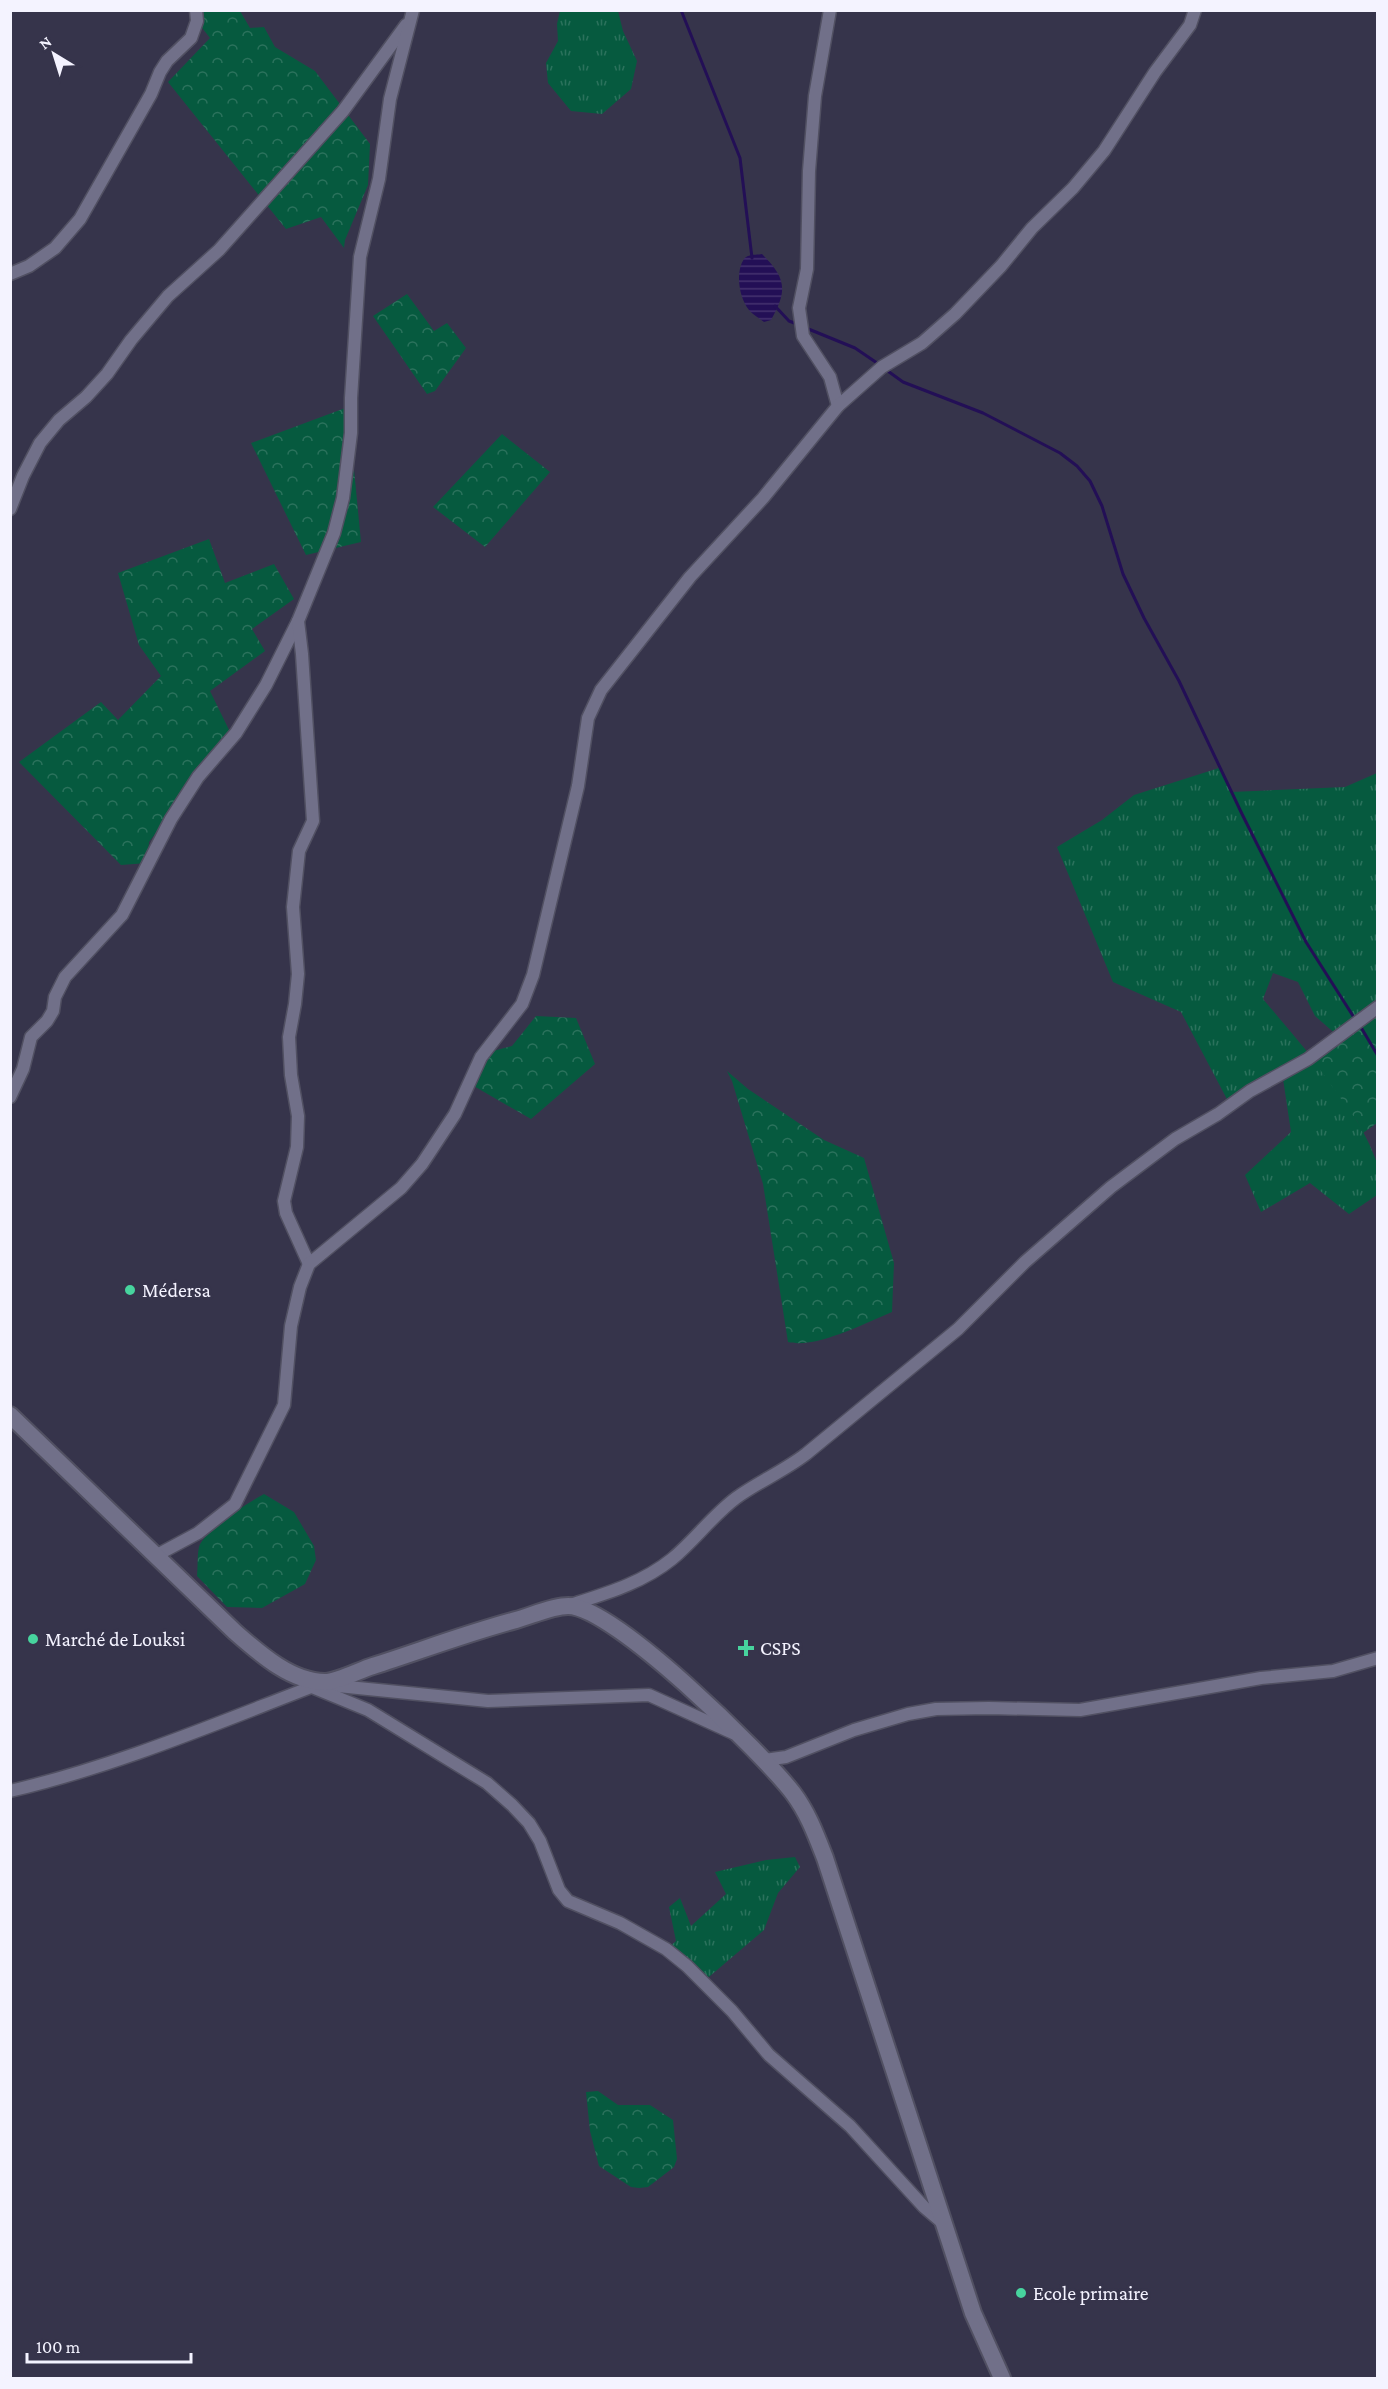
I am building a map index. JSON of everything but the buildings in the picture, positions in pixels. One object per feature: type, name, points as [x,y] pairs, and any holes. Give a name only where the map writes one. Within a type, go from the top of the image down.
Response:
[{"type":"street","points":[[10,274],[29,266],[55,248],[80,219],[151,94],[160,72],[167,61],[191,38],[197,21],[196,10]]},
{"type":"street","points":[[830,10],[815,96],[809,171],[807,269],[799,308],[803,336],[830,377],[838,406]]},
{"type":"street","points":[[157,1555],[198,1533],[235,1504],[284,1405],[291,1326],[300,1287],[309,1264],[401,1188],[422,1164],[455,1114],[481,1057],[522,1004],[533,975],[578,786],[588,718],[601,690],[690,577],[763,498],[838,406],[882,367],[922,343],[955,314],[1001,266],[1032,228],[1073,188],[1104,151],[1155,72],[1190,25],[1195,10]]},
{"type":"street","points":[[10,509],[23,476],[40,443],[59,420],[86,397],[107,374],[131,340],[168,296],[219,250],[343,111],[411,15]]},
{"type":"street","points":[[10,1097],[23,1069],[32,1037],[53,1011],[55,997],[65,977],[122,915],[171,819],[198,777],[236,733],[266,685],[298,621],[334,533],[343,498],[351,433],[360,257],[379,179],[390,99],[411,15]]},
{"type":"street","points":[[298,621],[313,821],[299,851],[293,907],[298,974],[289,1037],[291,1075],[298,1116],[297,1147],[284,1201],[286,1213],[309,1264]]},
{"type":"street","points":[[10,1791],[67,1778],[135,1755],[320,1684],[504,1623],[621,1588],[653,1573],[673,1558],[718,1512],[738,1496],[785,1470],[958,1329],[1025,1262],[1111,1187],[1175,1139],[1218,1114],[1250,1091],[1308,1059],[1377,1007]]},
{"type":"street","points":[[10,1415],[236,1632],[274,1664],[320,1684],[368,1710],[487,1783],[529,1823],[540,1841],[559,1890],[568,1901],[620,1923],[667,1949],[687,1966],[732,2011],[769,2055],[850,2126],[924,2207],[944,2224]]},
{"type":"street","points":[[567,1606],[591,1613],[645,1651],[690,1688],[765,1760],[802,1808],[825,1858],[973,2313],[1002,2379]]},
{"type":"street","points":[[765,1760],[786,1757],[825,1740],[895,1716],[936,1709],[1080,1710],[1262,1678],[1333,1671],[1377,1658]]},
{"type":"street","points":[[320,1684],[488,1701],[520,1702],[649,1695],[743,1737]]},
{"type":"green space","points":[[189,11],[240,11],[250,28],[264,27],[275,47],[315,71],[370,144],[368,185],[345,240],[344,248],[321,217],[286,229],[168,82],[210,38]]},
{"type":"green space","points":[[560,11],[618,11],[623,31],[637,61],[631,89],[602,114],[571,111],[548,83],[546,63],[558,41],[557,24]]},
{"type":"green space","points":[[407,294],[434,331],[447,323],[466,348],[435,391],[427,394],[373,316]]},
{"type":"green space","points":[[348,407],[361,542],[306,555],[251,443]]},
{"type":"green space","points":[[502,434],[550,472],[485,547],[433,507]]},
{"type":"green space","points":[[209,539],[225,583],[274,564],[294,599],[252,629],[265,651],[210,691],[231,734],[149,842],[147,863],[121,865],[19,762],[101,702],[118,720],[161,676],[139,645],[118,573]]},
{"type":"green space","points":[[1219,768],[1231,792],[1345,787],[1377,773],[1377,1005],[1338,1036],[1315,1016],[1298,982],[1273,973],[1263,999],[1311,1056],[1342,1098],[1368,1141],[1377,1163],[1377,1195],[1349,1214],[1310,1183],[1261,1212],[1245,1175],[1291,1132],[1282,1072],[1229,1103],[1181,1012],[1113,982],[1057,847],[1102,820],[1134,795]]},
{"type":"green space","points":[[1377,1006],[1377,1123],[1363,1133],[1357,1121],[1311,1057]]},
{"type":"green space","points":[[536,1016],[576,1018],[595,1064],[531,1119],[472,1085],[483,1061],[493,1051],[512,1046]]},
{"type":"green space","points":[[727,1071],[748,1089],[824,1140],[864,1158],[894,1263],[892,1312],[826,1338],[812,1342],[788,1342],[763,1184]]},
{"type":"green space","points":[[264,1494],[294,1512],[314,1546],[316,1560],[305,1584],[262,1608],[227,1607],[197,1576],[199,1547],[217,1526]]},
{"type":"green space","points":[[795,1857],[800,1867],[778,1893],[764,1930],[703,1982],[667,1949],[676,1941],[669,1907],[680,1898],[691,1926],[726,1894],[715,1872],[766,1860]]},
{"type":"green space","points":[[598,2091],[618,2105],[650,2105],[673,2120],[677,2159],[674,2167],[648,2187],[631,2187],[599,2166],[590,2131],[586,2092]]},
{"type":"shaded area","points":[[762,254],[776,270],[782,285],[776,310],[771,320],[764,322],[746,305],[739,278],[741,264],[745,257]]},
{"type":"waterway","points":[[681,10],[740,158],[752,258]]},
{"type":"waterway","points":[[775,306],[789,321],[797,324]]},
{"type":"waterway","points":[[806,328],[855,348],[880,365]]},
{"type":"waterway","points":[[885,369],[903,382],[983,413],[1060,453],[1077,466],[1090,481],[1102,506],[1123,574],[1144,618],[1179,681],[1306,942],[1355,1019]]},
{"type":"waterway","points":[[1359,1024],[1378,1056]]},
{"type":"place","name":"Médersa","points":[[130,1290]]},
{"type":"place","name":"Marché de Louksi","points":[[33,1639]]},
{"type":"place","name":"CSPS","points":[[746,1648]]},
{"type":"place","name":"Ecole primaire","points":[[1021,2293]]}]
